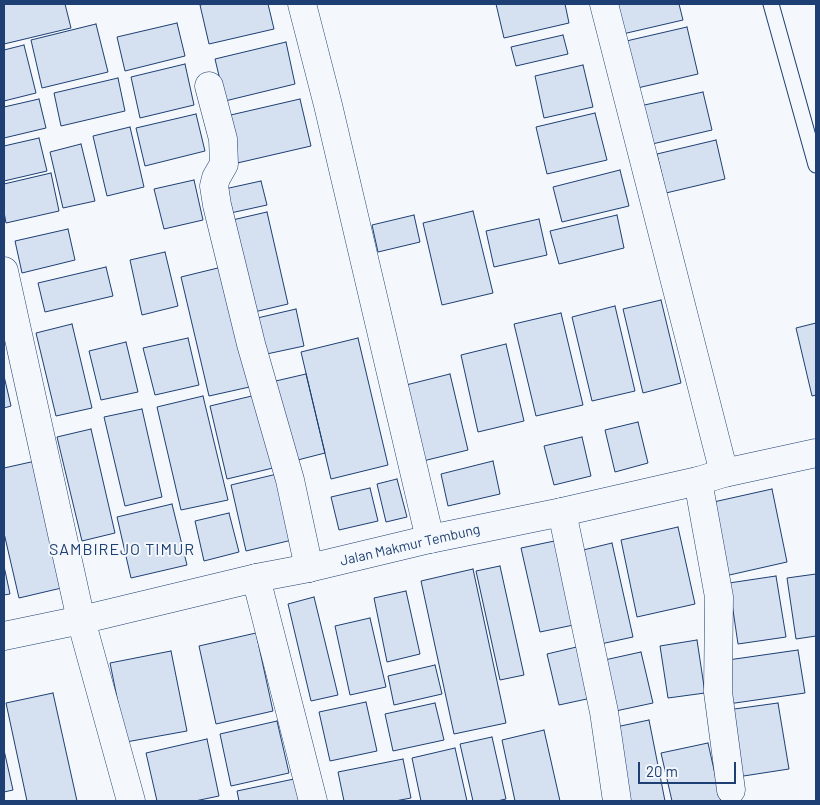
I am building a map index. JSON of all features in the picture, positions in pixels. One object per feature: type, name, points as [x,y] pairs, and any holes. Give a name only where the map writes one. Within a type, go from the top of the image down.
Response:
[{"type":"street","points":[[302,4],[328,105],[430,539]]},
{"type":"street","points":[[604,4],[724,473]]},
{"type":"street","points":[[209,86],[223,139],[224,164],[214,186],[217,205],[251,344],[290,480],[310,568]]},
{"type":"street","points":[[4,271],[81,620],[131,801]]},
{"type":"street","name":"Jalan Makmur Tembung","points":[[4,636],[81,620],[256,578],[310,568],[430,539],[562,512],[816,453]]},
{"type":"street","points":[[698,481],[719,596],[718,692],[731,790]]},
{"type":"street","points":[[562,512],[604,712],[617,801]]},
{"type":"street","points":[[256,578],[313,801]]},
{"type":"lane","points":[[771,4],[816,165]]},
{"type":"building","points":[[4,4],[65,4],[71,28],[4,44]]},
{"type":"building","points":[[268,4],[274,29],[209,44],[200,5]]},
{"type":"building","points":[[496,4],[565,4],[569,23],[504,38]]},
{"type":"building","points":[[607,4],[679,4],[683,20],[614,36]]},
{"type":"building","points":[[177,23],[185,56],[125,71],[117,37]]},
{"type":"building","points":[[96,24],[108,72],[42,88],[31,40]]},
{"type":"building","points":[[687,27],[698,74],[633,89],[622,42]]},
{"type":"building","points":[[563,35],[568,54],[516,66],[511,47]]},
{"type":"building","points":[[286,42],[295,84],[225,101],[215,59]]},
{"type":"building","points":[[24,45],[36,93],[4,101],[4,50]]},
{"type":"building","points":[[185,64],[194,105],[140,118],[131,77]]},
{"type":"building","points":[[583,65],[593,107],[544,118],[535,76]]},
{"type":"building","points":[[118,78],[125,111],[61,126],[54,93]]},
{"type":"building","points":[[703,92],[712,130],[648,145],[640,106]]},
{"type":"building","points":[[39,99],[46,128],[4,138],[4,107]]},
{"type":"building","points":[[300,99],[311,146],[233,164],[222,117]]},
{"type":"building","points":[[595,113],[607,160],[547,174],[536,127]]},
{"type":"building","points":[[196,114],[205,151],[145,166],[136,128]]},
{"type":"building","points":[[130,127],[144,187],[107,196],[93,136]]},
{"type":"building","points":[[39,138],[47,171],[4,181],[4,146]]},
{"type":"building","points":[[716,140],[725,179],[666,193],[657,154]]},
{"type":"building","points":[[81,144],[95,201],[63,208],[50,152]]},
{"type":"building","points":[[620,170],[629,206],[562,222],[553,187]]},
{"type":"building","points":[[51,173],[59,211],[6,223],[4,184]]},
{"type":"building","points":[[194,180],[203,220],[164,229],[154,189]]},
{"type":"building","points":[[261,181],[267,205],[226,214],[220,190]]},
{"type":"building","points":[[473,211],[493,293],[442,305],[423,223]]},
{"type":"building","points":[[267,212],[288,304],[250,313],[228,221]]},
{"type":"building","points":[[414,215],[420,242],[378,252],[372,225]]},
{"type":"building","points":[[617,215],[624,248],[559,264],[550,231]]},
{"type":"building","points":[[539,219],[547,255],[494,267],[486,231]]},
{"type":"building","points":[[68,229],[75,260],[22,273],[15,241]]},
{"type":"building","points":[[165,252],[178,306],[142,315],[130,260]]},
{"type":"building","points":[[226,266],[254,386],[209,396],[181,277]]},
{"type":"building","points":[[106,267],[113,296],[45,312],[38,283]]},
{"type":"building","points":[[661,300],[681,383],[643,393],[623,309]]},
{"type":"building","points":[[615,306],[635,391],[592,401],[572,317]]},
{"type":"building","points":[[296,309],[304,346],[262,355],[253,319]]},
{"type":"building","points":[[561,313],[583,405],[536,416],[514,324]]},
{"type":"building","points":[[816,323],[816,395],[812,396],[796,328]]},
{"type":"building","points":[[72,324],[92,408],[56,416],[36,333]]},
{"type":"building","points":[[188,338],[199,385],[155,395],[143,348]]},
{"type":"building","points":[[358,338],[388,465],[331,479],[301,352]]},
{"type":"building","points":[[126,342],[138,392],[101,400],[89,351]]},
{"type":"building","points":[[506,344],[524,421],[478,432],[461,355]]},
{"type":"building","points":[[306,374],[325,453],[286,463],[267,383]]},
{"type":"building","points":[[450,374],[468,450],[423,461],[406,385]]},
{"type":"building","points":[[4,376],[11,406],[4,408]]},
{"type":"building","points":[[256,395],[273,468],[227,479],[210,406]]},
{"type":"building","points":[[203,396],[228,500],[181,510],[157,407]]},
{"type":"building","points":[[142,409],[162,497],[125,506],[104,417]]},
{"type":"building","points":[[638,422],[648,463],[615,472],[605,430]]},
{"type":"building","points":[[91,429],[115,533],[82,541],[57,437]]},
{"type":"building","points":[[582,437],[591,476],[554,485],[544,446]]},
{"type":"building","points":[[40,460],[70,586],[19,598],[4,533],[4,468]]},
{"type":"building","points":[[493,461],[500,494],[448,506],[441,474]]},
{"type":"building","points":[[277,474],[292,540],[246,551],[231,485]]},
{"type":"building","points":[[397,479],[407,517],[386,522],[377,484]]},
{"type":"building","points":[[370,488],[378,521],[339,530],[331,497]]},
{"type":"building","points":[[772,489],[787,562],[725,576],[709,503]]},
{"type":"building","points":[[172,504],[187,565],[131,578],[117,517]]},
{"type":"building","points":[[229,513],[239,552],[204,561],[195,521]]},
{"type":"building","points":[[678,527],[695,604],[637,617],[621,540]]},
{"type":"building","points":[[564,539],[583,623],[540,632],[521,548]]},
{"type":"building","points":[[612,543],[633,637],[596,645],[575,552]]},
{"type":"building","points":[[4,566],[10,594],[4,595]]},
{"type":"building","points":[[500,566],[524,675],[500,680],[476,571]]},
{"type":"building","points":[[473,569],[506,723],[454,734],[421,581]]},
{"type":"building","points":[[816,574],[816,636],[796,639],[787,578]]},
{"type":"building","points":[[776,576],[786,637],[738,644],[729,583]]},
{"type":"building","points":[[406,591],[420,654],[387,662],[374,598]]},
{"type":"building","points":[[314,597],[338,695],[311,701],[288,604]]},
{"type":"building","points":[[370,618],[386,687],[350,695],[335,626]]},
{"type":"building","points":[[256,633],[273,711],[216,724],[199,646]]},
{"type":"building","points":[[697,640],[705,693],[668,698],[660,646]]},
{"type":"building","points":[[585,645],[596,697],[559,705],[547,654]]},
{"type":"building","points":[[798,650],[805,693],[728,704],[721,661]]},
{"type":"building","points":[[171,651],[187,731],[126,742],[110,663]]},
{"type":"building","points":[[641,652],[653,703],[611,712],[600,661]]},
{"type":"building","points":[[435,665],[442,694],[394,705],[388,676]]},
{"type":"building","points":[[53,693],[77,801],[27,801],[6,703]]},
{"type":"building","points":[[366,702],[377,751],[330,761],[319,712]]},
{"type":"building","points":[[435,703],[444,740],[393,751],[385,714]]},
{"type":"building","points":[[778,703],[789,769],[737,777],[727,710]]},
{"type":"building","points":[[649,720],[665,801],[630,801],[616,727]]},
{"type":"building","points":[[277,721],[289,773],[231,786],[220,734]]},
{"type":"building","points":[[544,730],[560,801],[515,801],[502,740]]},
{"type":"building","points":[[492,737],[506,799],[473,801],[460,744]]},
{"type":"building","points":[[207,739],[219,796],[195,801],[157,801],[146,753]]},
{"type":"building","points":[[708,743],[721,801],[672,801],[661,753]]},
{"type":"building","points":[[455,748],[467,801],[421,801],[412,758]]},
{"type":"building","points":[[4,750],[13,790],[4,792]]},
{"type":"building","points":[[403,759],[411,798],[395,801],[344,801],[338,772]]},
{"type":"building","points":[[294,779],[299,801],[239,801],[237,791]]},
{"type":"district","name":"SAMBIREJO TIMUR","points":[[122,550]]}]
